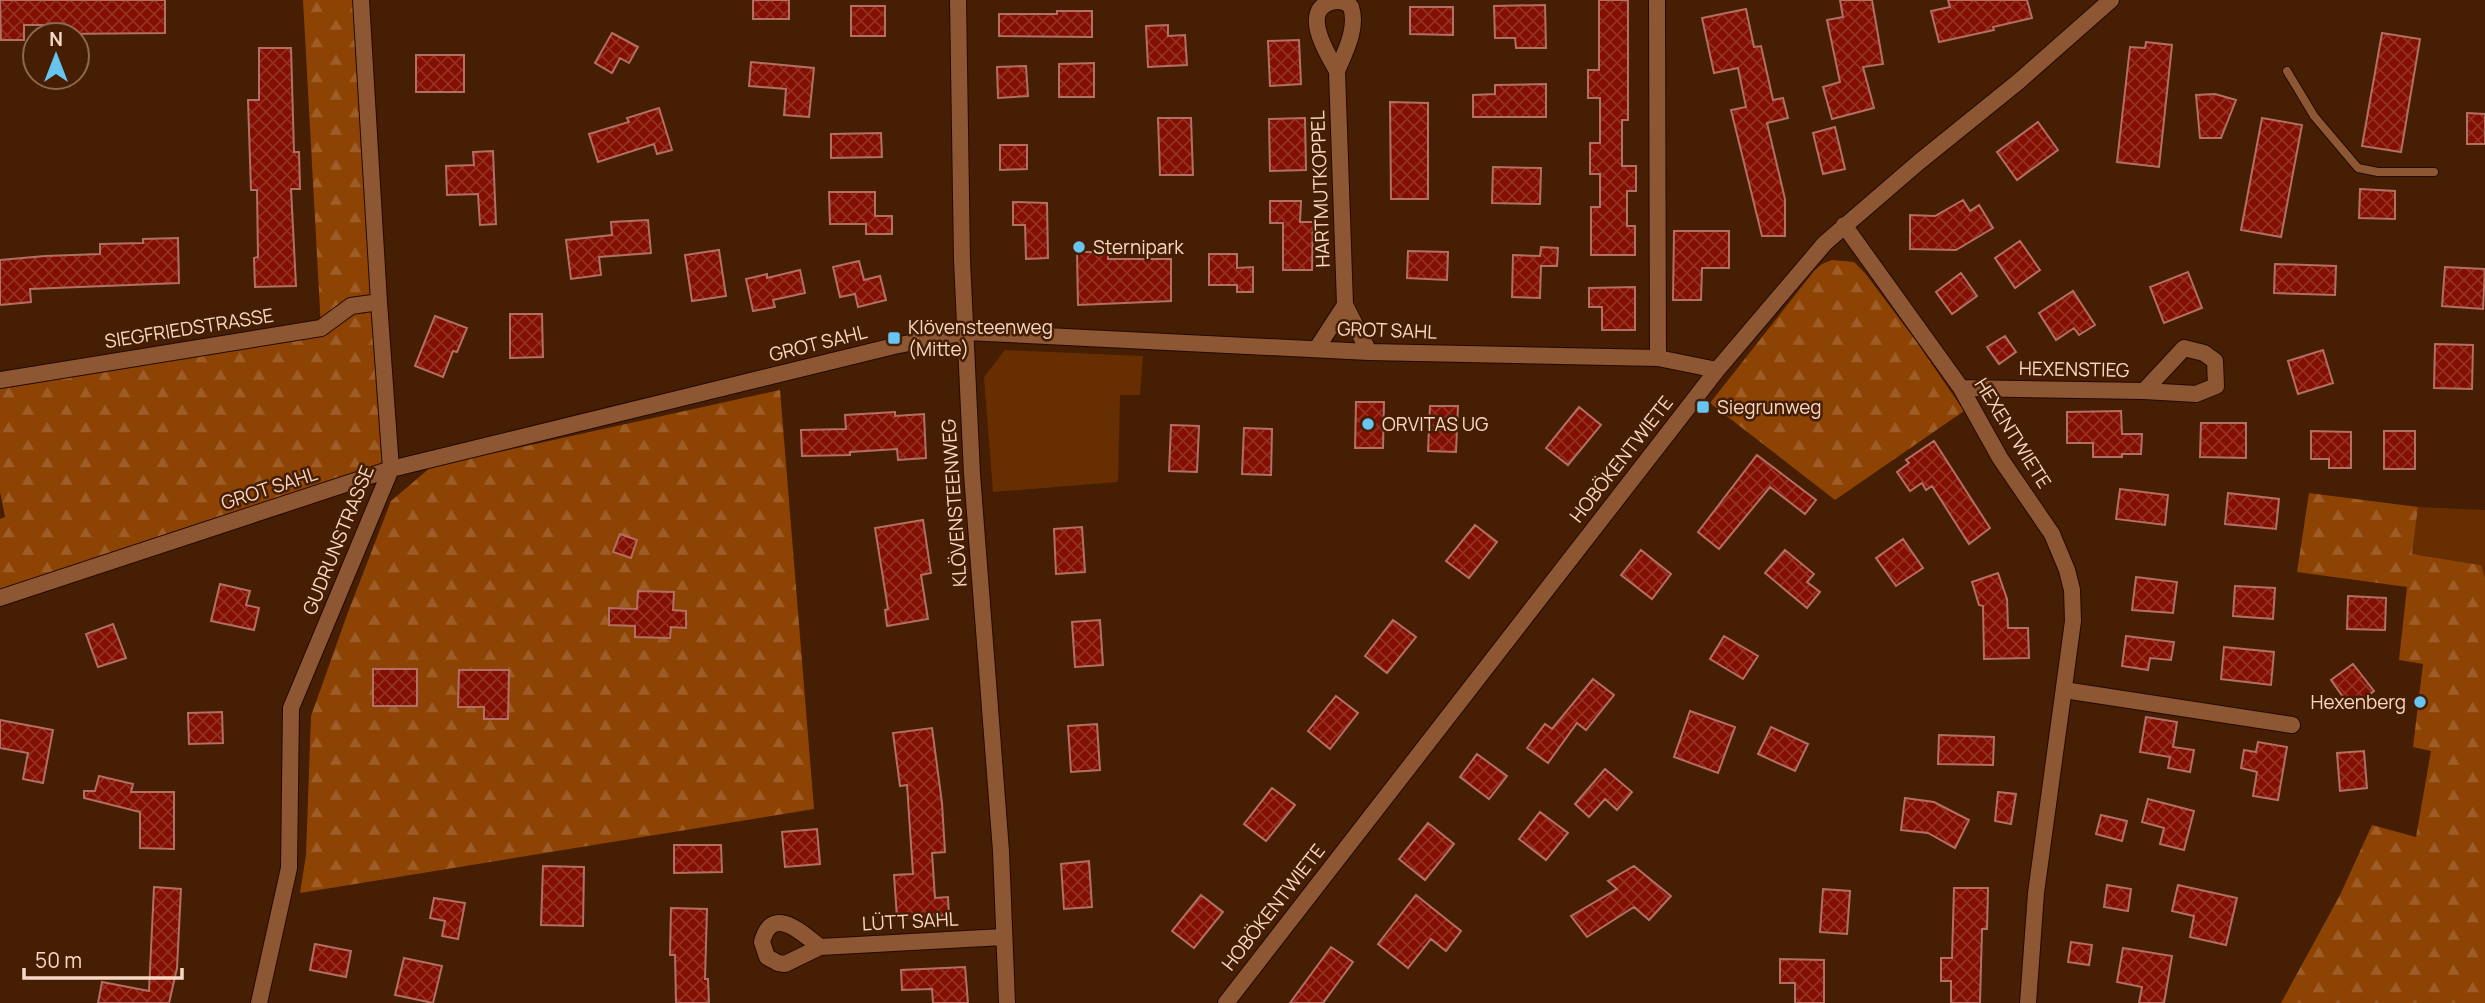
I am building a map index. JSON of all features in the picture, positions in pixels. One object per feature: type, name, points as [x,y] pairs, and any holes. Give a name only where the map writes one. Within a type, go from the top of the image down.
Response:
[{"type":"street","name":"GUDRUNSTRASSE","points":[[258,1003],[289,868],[291,708],[391,469],[361,0]]},
{"type":"street","name":"KLÖVENSTEENWEG","points":[[958,0],[961,246],[972,474],[1001,851],[1007,1003]]},
{"type":"street","points":[[1657,0],[1658,358]]},
{"type":"street","name":"HOBÖKENTWIETE","points":[[1226,1003],[1717,370],[1825,243],[1843,225],[2018,82],[2112,0]]},
{"type":"street","name":"HARTMUTKOPPEL","points":[[1337,71],[1325,50],[1317,23],[1319,10],[1331,1],[1346,2],[1353,12],[1352,28],[1337,71],[1345,305],[1369,352]]},
{"type":"street","name":"HEXENTWIETE","points":[[1843,225],[1961,388],[2000,458],[2052,534],[2072,590],[2073,621],[2036,893],[2028,1003]]},
{"type":"street","name":"SIEGFRIEDSTRASSE","points":[[0,380],[321,328],[351,306],[379,302]]},
{"type":"street","points":[[1317,348],[1345,305]]},
{"type":"street","name":"GROT SAHL","points":[[0,598],[391,469],[881,349],[966,331],[1369,352],[1658,358],[1717,370]]},
{"type":"street","name":"HEXENSTIEG","points":[[1961,388],[2144,391]]},
{"type":"street","points":[[2064,690],[2292,725]]},
{"type":"street","name":"LÜTT SAHL","points":[[820,947],[1003,937]]},
{"type":"lane","points":[[2287,71],[2314,116],[2358,168],[2378,172],[2434,172]]},
{"type":"shaded area","points":[[1005,350],[1143,356],[1140,395],[1120,395],[1118,482],[993,492],[984,377]]},
{"type":"shaded area","points":[[2418,507],[2485,510],[2485,577],[2481,565],[2412,554]]},
{"type":"green space","points":[[303,0],[361,0],[391,469],[0,598],[0,519],[5,517],[0,492],[0,380],[321,328]]},
{"type":"green space","points":[[1832,260],[1854,262],[1865,273],[1964,411],[1835,500],[1710,403],[1814,271]]},
{"type":"green space","points":[[780,390],[814,809],[300,893],[306,855],[311,716],[391,501],[431,467]]},
{"type":"green space","points":[[2309,493],[2418,507],[2412,554],[2481,565],[2485,577],[2485,1003],[2281,1003],[2340,895],[2372,825],[2416,837],[2431,751],[2413,747],[2423,664],[2399,660],[2407,587],[2297,572]]},
{"type":"building","points":[[0,0],[165,0],[165,33],[91,34],[91,21],[21,21],[21,40],[1,40]]},
{"type":"building","points":[[753,0],[789,0],[789,19],[753,19]]},
{"type":"building","points":[[1599,0],[1628,0],[1628,120],[1622,120],[1622,166],[1636,166],[1636,191],[1627,191],[1627,226],[1635,226],[1635,255],[1591,255],[1591,207],[1600,207],[1600,174],[1590,174],[1590,143],[1600,143],[1600,98],[1588,98],[1588,70],[1599,70]]},
{"type":"building","points":[[1840,0],[1872,0],[1883,64],[1863,67],[1874,108],[1832,119],[1823,87],[1840,82],[1827,20],[1843,17]]},
{"type":"building","points":[[1948,0],[2027,0],[2032,18],[1993,27],[1994,30],[1939,42],[1931,11],[1950,7]]},
{"type":"building","points":[[1545,5],[1546,48],[1516,48],[1515,38],[1495,38],[1494,6]]},
{"type":"building","points":[[851,6],[885,6],[885,36],[851,36]]},
{"type":"building","points":[[1410,7],[1453,7],[1453,35],[1410,34]]},
{"type":"building","points":[[1746,9],[1754,47],[1761,46],[1773,100],[1783,98],[1788,118],[1767,123],[1785,199],[1785,236],[1762,236],[1731,110],[1746,107],[1738,68],[1714,73],[1702,18]]},
{"type":"building","points":[[1057,11],[1092,11],[1092,37],[999,36],[999,14],[1057,14]]},
{"type":"building","points":[[1168,25],[1168,36],[1185,35],[1187,65],[1148,67],[1146,26]]},
{"type":"building","points":[[612,33],[638,47],[629,63],[620,58],[612,73],[595,63]]},
{"type":"building","points":[[2382,33],[2420,39],[2401,152],[2362,146]]},
{"type":"building","points":[[1299,40],[1301,84],[1270,86],[1268,41]]},
{"type":"building","points":[[2146,42],[2172,45],[2159,167],[2117,162],[2130,47],[2145,48]]},
{"type":"building","points":[[259,48],[291,48],[294,152],[299,152],[300,189],[291,189],[296,286],[255,287],[254,258],[258,257],[257,190],[251,190],[248,100],[259,100]]},
{"type":"building","points":[[416,55],[464,55],[464,92],[416,92]]},
{"type":"building","points":[[751,62],[814,68],[809,117],[784,115],[786,89],[749,86]]},
{"type":"building","points":[[1094,63],[1094,97],[1059,97],[1059,64]]},
{"type":"building","points":[[1026,66],[1028,96],[998,98],[997,67]]},
{"type":"building","points":[[1546,84],[1546,117],[1473,117],[1473,95],[1495,94],[1495,85]]},
{"type":"building","points":[[2215,94],[2236,100],[2221,138],[2200,138],[2196,95]]},
{"type":"building","points":[[1390,102],[1428,103],[1428,199],[1391,199]]},
{"type":"building","points":[[659,108],[672,150],[657,154],[654,144],[598,162],[589,134],[629,122],[627,118]]},
{"type":"building","points":[[2467,113],[2485,114],[2485,144],[2467,144]]},
{"type":"building","points":[[1158,118],[1191,118],[1193,175],[1160,175]]},
{"type":"building","points":[[1305,118],[1306,170],[1270,171],[1269,119]]},
{"type":"building","points":[[2262,118],[2302,125],[2281,237],[2241,230]]},
{"type":"building","points":[[2038,122],[2058,150],[2017,180],[1997,152]]},
{"type":"building","points":[[1835,127],[1845,169],[1823,174],[1813,133]]},
{"type":"building","points":[[881,133],[882,157],[831,158],[831,134]]},
{"type":"building","points":[[1000,145],[1027,145],[1027,169],[1000,170]]},
{"type":"building","points":[[493,151],[496,224],[480,225],[478,194],[447,195],[446,166],[474,165],[473,152]]},
{"type":"building","points":[[1493,167],[1541,168],[1540,204],[1492,203]]},
{"type":"building","points":[[2360,189],[2395,191],[2395,219],[2359,218]]},
{"type":"building","points":[[829,192],[875,192],[875,216],[892,216],[892,234],[866,234],[866,224],[830,224]]},
{"type":"building","points":[[1963,200],[1970,211],[1979,205],[1993,228],[1956,250],[1910,249],[1910,215],[1935,216]]},
{"type":"building","points":[[1270,201],[1301,201],[1300,222],[1313,222],[1312,270],[1283,270],[1283,223],[1270,223]]},
{"type":"building","points":[[1013,202],[1047,203],[1048,258],[1026,259],[1025,225],[1013,225]]},
{"type":"building","points":[[648,220],[651,253],[599,257],[601,275],[571,279],[566,240],[612,235],[611,222]]},
{"type":"building","points":[[1674,231],[1729,231],[1729,268],[1702,268],[1701,300],[1673,300]]},
{"type":"building","points":[[178,238],[179,283],[30,289],[31,302],[0,305],[0,260],[100,254],[100,244],[143,243],[143,239]]},
{"type":"building","points":[[2020,241],[2040,270],[2015,288],[1995,258]]},
{"type":"building","points":[[1541,247],[1558,248],[1557,266],[1541,266],[1540,298],[1512,297],[1513,255],[1540,256]]},
{"type":"building","points":[[719,250],[726,296],[692,301],[685,255]]},
{"type":"building","points":[[1408,251],[1448,252],[1447,280],[1407,278]]},
{"type":"building","points":[[1077,252],[1108,252],[1108,259],[1171,259],[1171,301],[1078,305]]},
{"type":"building","points":[[1209,254],[1237,254],[1237,268],[1253,267],[1253,292],[1237,292],[1237,285],[1209,285]]},
{"type":"building","points":[[859,261],[864,280],[880,276],[886,300],[858,307],[855,294],[840,297],[833,267]]},
{"type":"building","points":[[2275,264],[2336,266],[2335,295],[2274,293]]},
{"type":"building","points":[[2445,267],[2485,269],[2483,309],[2442,306]]},
{"type":"building","points":[[800,270],[805,293],[773,300],[775,307],[753,311],[746,279],[767,274],[767,278]]},
{"type":"building","points":[[2188,272],[2202,308],[2164,323],[2150,287]]},
{"type":"building","points":[[1961,273],[1977,296],[1952,314],[1936,292]]},
{"type":"building","points":[[1635,287],[1635,330],[1602,330],[1602,307],[1589,307],[1589,288]]},
{"type":"building","points":[[2073,291],[2095,325],[2079,335],[2074,328],[2056,340],[2039,313]]},
{"type":"building","points":[[510,314],[542,314],[543,357],[510,358]]},
{"type":"building","points":[[435,316],[467,328],[457,352],[453,351],[443,377],[415,366]]},
{"type":"building","points":[[2005,336],[2016,352],[1999,364],[1987,347]]},
{"type":"building","points":[[2435,344],[2473,345],[2472,389],[2434,388]]},
{"type":"building","points":[[2323,350],[2333,383],[2298,394],[2288,361]]},
{"type":"building","points":[[1356,402],[1384,402],[1383,448],[1355,448]]},
{"type":"building","points":[[1430,406],[1458,406],[1456,452],[1428,451]]},
{"type":"building","points":[[1579,407],[1601,425],[1568,465],[1546,448]]},
{"type":"building","points":[[2121,411],[2122,434],[2142,434],[2141,454],[2093,457],[2093,443],[2067,443],[2067,412]]},
{"type":"building","points":[[895,412],[895,416],[924,414],[926,458],[898,460],[897,449],[850,452],[850,455],[802,456],[801,430],[846,429],[845,415]]},
{"type":"building","points":[[2201,423],[2246,423],[2246,458],[2200,457]]},
{"type":"building","points":[[1171,425],[1199,426],[1197,472],[1169,471]]},
{"type":"building","points":[[1244,428],[1272,429],[1271,475],[1242,474]]},
{"type":"building","points":[[2311,431],[2351,432],[2351,468],[2329,468],[2329,459],[2311,459]]},
{"type":"building","points":[[2384,431],[2415,431],[2415,469],[2384,469]]},
{"type":"building","points":[[1934,441],[1990,528],[1969,544],[1932,486],[1926,490],[1922,483],[1910,491],[1897,472],[1909,463],[1906,460]]},
{"type":"building","points":[[1757,455],[1816,500],[1805,514],[1770,487],[1719,549],[1698,532]]},
{"type":"building","points":[[2120,489],[2168,495],[2165,525],[2116,519]]},
{"type":"building","points":[[2228,493],[2279,499],[2276,529],[2225,524]]},
{"type":"building","points":[[923,520],[931,573],[921,575],[928,619],[887,626],[885,610],[888,609],[875,528]]},
{"type":"building","points":[[1475,525],[1497,542],[1469,578],[1446,561]]},
{"type":"building","points":[[1082,527],[1085,572],[1056,574],[1054,529]]},
{"type":"building","points":[[620,534],[637,540],[631,558],[613,552]]},
{"type":"building","points":[[1903,539],[1923,568],[1896,586],[1876,558]]},
{"type":"building","points":[[1641,550],[1671,574],[1652,599],[1621,575]]},
{"type":"building","points":[[1785,550],[1814,574],[1807,582],[1820,592],[1807,608],[1765,573]]},
{"type":"building","points":[[1998,573],[2007,599],[2008,628],[2028,628],[2029,658],[1984,659],[1983,606],[1979,605],[1972,582]]},
{"type":"building","points":[[2136,577],[2177,582],[2173,613],[2132,610]]},
{"type":"building","points":[[220,584],[250,591],[246,605],[259,608],[254,630],[211,621]]},
{"type":"building","points":[[2235,586],[2275,588],[2273,619],[2233,616]]},
{"type":"building","points":[[638,591],[674,592],[673,610],[686,611],[686,628],[671,627],[670,638],[635,637],[635,626],[609,625],[609,608],[637,609]]},
{"type":"building","points":[[2348,596],[2386,598],[2385,630],[2347,629]]},
{"type":"building","points":[[1100,620],[1103,665],[1075,667],[1072,622]]},
{"type":"building","points":[[1393,620],[1416,637],[1387,673],[1365,656]]},
{"type":"building","points":[[113,624],[126,658],[98,667],[86,634]]},
{"type":"building","points":[[1724,636],[1758,656],[1743,679],[1710,659]]},
{"type":"building","points":[[2126,636],[2174,642],[2171,660],[2150,658],[2148,670],[2122,666]]},
{"type":"building","points":[[2224,647],[2274,652],[2271,685],[2221,679]]},
{"type":"building","points":[[2353,664],[2374,691],[2351,708],[2331,680]]},
{"type":"building","points":[[373,669],[417,669],[417,706],[373,706]]},
{"type":"building","points":[[459,670],[509,670],[508,719],[484,719],[484,707],[458,707]]},
{"type":"building","points":[[1593,679],[1614,695],[1586,730],[1577,723],[1548,763],[1527,748],[1545,724],[1552,729]]},
{"type":"building","points":[[1336,696],[1358,713],[1330,749],[1308,731]]},
{"type":"building","points":[[1690,711],[1735,727],[1718,773],[1674,757]]},
{"type":"building","points":[[222,712],[223,743],[189,744],[188,713]]},
{"type":"building","points":[[2146,717],[2177,722],[2173,747],[2194,750],[2190,772],[2168,768],[2170,757],[2140,752]]},
{"type":"building","points":[[0,720],[53,730],[43,783],[23,779],[28,753],[0,748]]},
{"type":"building","points":[[1097,724],[1100,770],[1071,772],[1068,726]]},
{"type":"building","points":[[1771,727],[1808,744],[1795,771],[1758,754]]},
{"type":"building","points":[[932,728],[942,803],[945,852],[932,853],[935,898],[948,897],[949,915],[897,918],[894,875],[913,874],[907,785],[900,786],[893,733]]},
{"type":"building","points":[[1939,735],[1994,737],[1993,765],[1938,764]]},
{"type":"building","points":[[2258,742],[2287,747],[2278,800],[2253,796],[2257,772],[2241,768],[2244,750],[2256,752]]},
{"type":"building","points":[[2364,751],[2367,788],[2340,791],[2337,753]]},
{"type":"building","points":[[1477,754],[1507,776],[1489,799],[1460,777]]},
{"type":"building","points":[[1605,769],[1632,792],[1617,810],[1605,799],[1589,817],[1575,804]]},
{"type":"building","points":[[99,776],[133,784],[131,792],[174,792],[174,849],[140,848],[140,812],[84,798],[84,791],[95,791]]},
{"type":"building","points":[[1272,788],[1295,805],[1266,841],[1244,824]]},
{"type":"building","points":[[1998,792],[2016,794],[2011,824],[1995,821]]},
{"type":"building","points":[[1905,798],[1934,802],[1969,820],[1955,848],[1928,833],[1901,830]]},
{"type":"building","points":[[2148,799],[2194,811],[2184,850],[2160,844],[2164,828],[2142,822]]},
{"type":"building","points":[[1540,812],[1568,833],[1546,860],[1519,839]]},
{"type":"building","points":[[2101,815],[2127,821],[2122,841],[2096,834]]},
{"type":"building","points":[[1428,823],[1454,844],[1425,880],[1399,859]]},
{"type":"building","points":[[817,829],[820,864],[785,867],[782,832]]},
{"type":"building","points":[[674,845],[721,845],[722,872],[674,873]]},
{"type":"building","points":[[1089,861],[1092,907],[1064,909],[1061,864]]},
{"type":"building","points":[[543,866],[584,867],[583,926],[541,925]]},
{"type":"building","points":[[1634,866],[1671,896],[1649,920],[1634,907],[1587,937],[1571,916],[1617,889],[1608,881]]},
{"type":"building","points":[[2107,885],[2131,889],[2128,911],[2104,907]]},
{"type":"building","points":[[2178,885],[2237,898],[2226,945],[2190,937],[2194,916],[2172,911]]},
{"type":"building","points":[[154,887],[181,889],[177,968],[169,1003],[98,1003],[102,982],[149,991]]},
{"type":"building","points":[[1954,888],[1988,888],[1987,929],[1982,929],[1980,1003],[1951,1003],[1951,981],[1941,981],[1941,958],[1952,958]]},
{"type":"building","points":[[1823,889],[1850,891],[1847,934],[1820,932]]},
{"type":"building","points":[[1201,895],[1223,912],[1194,948],[1172,931]]},
{"type":"building","points":[[1416,895],[1461,931],[1446,951],[1431,939],[1408,968],[1378,944]]},
{"type":"building","points":[[434,898],[465,903],[458,939],[442,936],[445,921],[430,918]]},
{"type":"building","points":[[671,908],[707,909],[705,979],[708,979],[709,1003],[676,1003],[675,955],[670,955]]},
{"type":"building","points":[[2071,942],[2092,945],[2089,965],[2068,962]]},
{"type":"building","points":[[315,944],[351,951],[346,977],[310,970]]},
{"type":"building","points":[[1331,947],[1353,962],[1323,1003],[1290,1003]]},
{"type":"building","points":[[2123,948],[2172,956],[2164,1003],[2139,1003],[2142,987],[2117,982]]},
{"type":"building","points":[[404,958],[442,966],[433,1003],[395,995]]},
{"type":"building","points":[[1780,959],[1824,960],[1824,1003],[1795,1003],[1795,983],[1780,983]]},
{"type":"building","points":[[965,967],[968,1003],[933,1003],[932,989],[902,990],[901,970]]},
{"type":"place","name":"Sternipark","points":[[1079,247]]},
{"type":"place","name":"Klövensteenweg (Mitte)","points":[[894,338]]},
{"type":"place","name":"Siegrunweg","points":[[1703,407]]},
{"type":"place","name":"ORVITAS UG","points":[[1368,424]]},
{"type":"place","name":"Hexenberg","points":[[2420,702]]}]
